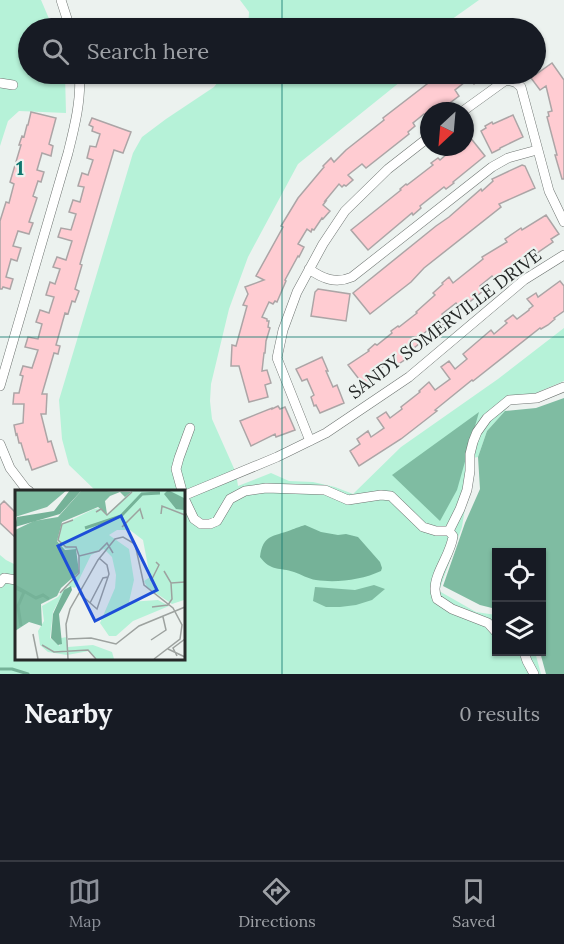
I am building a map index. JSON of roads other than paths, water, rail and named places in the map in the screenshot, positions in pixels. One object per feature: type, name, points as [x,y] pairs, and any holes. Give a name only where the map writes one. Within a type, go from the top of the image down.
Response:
[{"type":"street","points":[[61,0],[67,18]]},
{"type":"street","points":[[0,83],[13,85]]},
{"type":"street","points":[[0,386],[68,153],[75,124],[80,84]]},
{"type":"street","points":[[474,103],[499,84]]},
{"type":"street","points":[[516,84],[522,90],[549,191],[564,222]]},
{"type":"street","points":[[310,441],[277,358],[283,330],[297,292],[323,244],[345,211],[388,169],[420,144]]},
{"type":"street","points":[[309,269],[332,281],[352,278],[492,166],[508,158],[537,150]]},
{"type":"street","name":"SANDY SOMERVILLE DRIVE","points":[[184,496],[277,457],[326,433],[409,377],[524,280],[564,255]]},
{"type":"street","points":[[449,531],[467,490],[473,442],[487,418],[509,400],[537,398],[564,387]]},
{"type":"street","points":[[182,490],[176,469],[190,428]]},
{"type":"street","points":[[0,444],[10,468],[28,490]]},
{"type":"street","points":[[184,498],[194,519],[201,524],[210,524],[217,521],[230,499],[245,491],[266,488],[325,490],[348,500],[381,495],[391,496],[423,527],[436,531],[449,531]]},
{"type":"street","points":[[449,531],[453,536],[452,544],[434,588],[436,599],[452,609],[488,622],[492,628]]},
{"type":"street","points":[[0,583],[4,578],[15,580]]},
{"type":"street","points":[[526,656],[534,674]]},
{"type":"waterway","points":[[0,669],[12,669],[28,674]]}]
